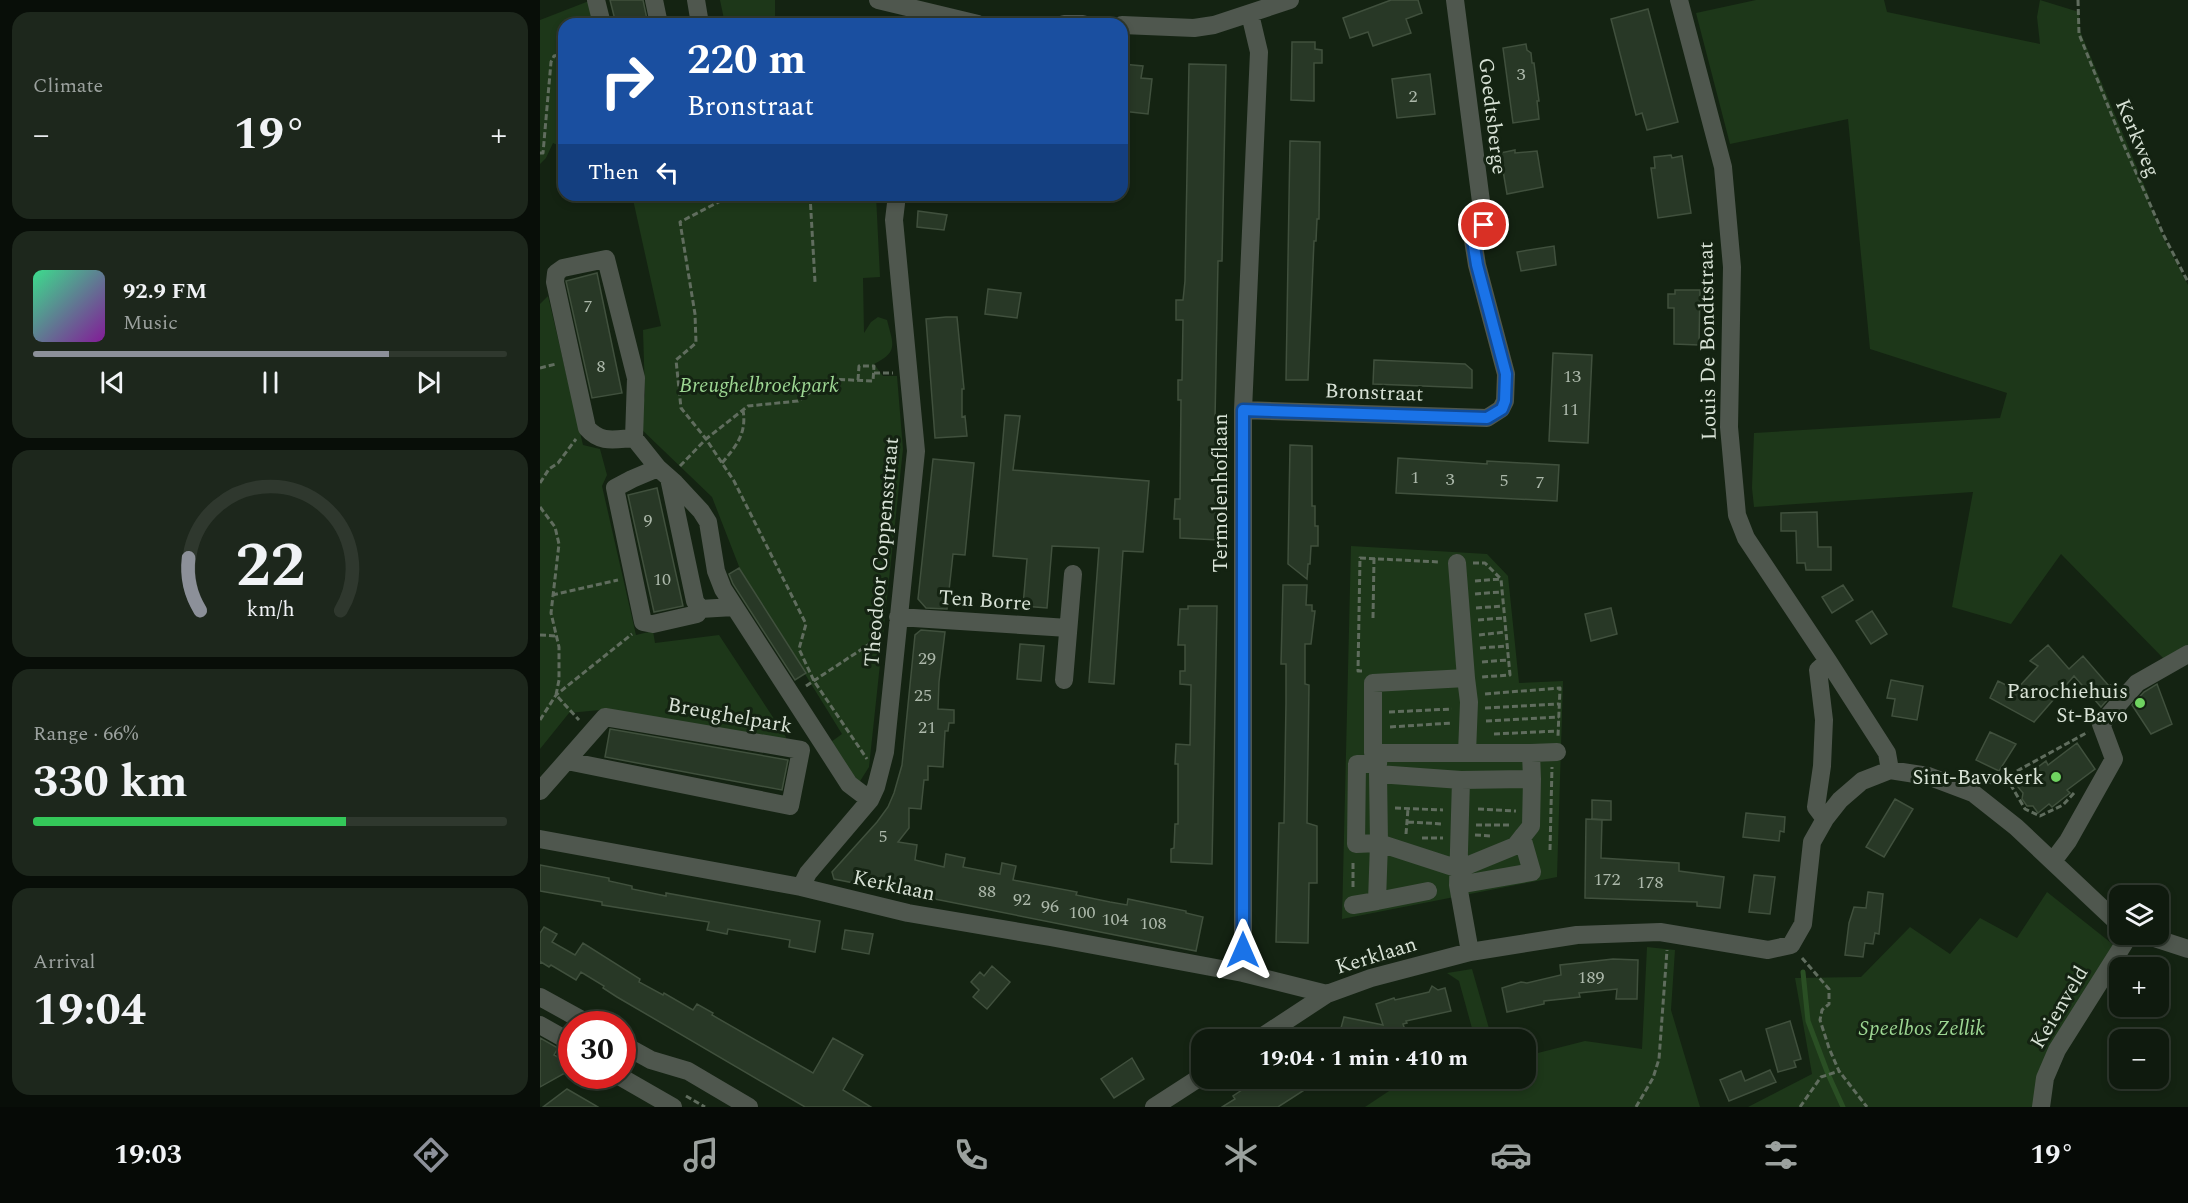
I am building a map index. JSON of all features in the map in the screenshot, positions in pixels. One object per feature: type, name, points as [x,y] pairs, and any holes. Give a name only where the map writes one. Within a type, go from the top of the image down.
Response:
[{"type":"street","points":[[596,0],[600,18]]},
{"type":"street","points":[[654,0],[658,18]]},
{"type":"street","points":[[696,0],[699,18]]},
{"type":"street","points":[[1128,25],[1194,28],[1214,25],[1290,0]]},
{"type":"street","name":"Goedtsberge","points":[[1455,0],[1484,225],[1473,240],[1477,265],[1506,374],[1505,401],[1502,409]]},
{"type":"street","name":"Louis De Bondtstraat","points":[[1679,0],[1723,167],[1732,267],[1729,427],[1737,515],[1746,538],[1887,753],[1890,770]]},
{"type":"street","points":[[883,1],[953,18]]},
{"type":"street","name":"Termolenhoflaan","points":[[1243,974],[1243,410],[1259,52],[1250,14]]},
{"type":"street","name":"Theodoor Coppensstraat","points":[[801,887],[808,873],[870,800],[879,778],[885,752],[916,451],[894,220],[896,201]]},
{"type":"street","points":[[606,259],[636,378],[634,438],[604,439],[594,436],[587,429],[555,282],[555,273],[562,268],[606,259]]},
{"type":"street","name":"Bronstraat","points":[[1243,410],[1487,418],[1502,409]]},
{"type":"street","name":"Breughelpark","points":[[634,438],[701,511],[708,522],[716,571],[734,608],[849,784],[870,800]]},
{"type":"street","points":[[664,473],[632,479],[615,488],[644,622],[653,624],[697,614],[700,609],[734,608]]},
{"type":"street","name":"Breughelpark","points":[[664,473],[696,601],[700,609]]},
{"type":"street","points":[[1457,563],[1468,715]]},
{"type":"street","points":[[1064,680],[1073,574]]},
{"type":"street","name":"Ten Borre","points":[[898,617],[1068,628]]},
{"type":"street","points":[[2053,861],[2068,841],[2114,759],[2100,724],[2137,683],[2188,654]]},
{"type":"street","points":[[1825,819],[1816,807],[1822,766],[1824,720],[1818,669],[1828,660]]},
{"type":"street","points":[[1377,901],[1379,764],[1373,753],[1372,683],[1468,715],[1531,753],[1555,752]]},
{"type":"street","points":[[1379,764],[1468,715]]},
{"type":"street","name":"Breughelpark","points":[[540,791],[605,717],[801,750],[790,806],[567,761]]},
{"type":"street","points":[[1459,883],[1515,846],[1532,779],[1531,753]]},
{"type":"street","points":[[1521,829],[1532,872],[1459,883],[1402,850],[1379,843],[1356,844],[1357,764],[1379,764],[1461,780],[1532,779]]},
{"type":"street","points":[[1791,945],[1803,924],[1812,842],[1825,819],[1840,800],[1862,781],[1890,770],[1928,776],[1973,793],[2016,827],[2109,914]]},
{"type":"street","points":[[1461,780],[1466,830],[1459,883],[1470,952]]},
{"type":"street","name":"Kerklaan","points":[[540,839],[801,887],[908,913],[1050,937],[1243,974],[1327,994],[1371,978],[1470,952],[1577,935],[1660,932],[1768,950],[1791,945]]},
{"type":"street","points":[[1353,905],[1428,891]]},
{"type":"street","points":[[2169,943],[2188,949]]},
{"type":"street","name":"Keienveld","points":[[2041,1107],[2045,1078],[2057,1050],[2123,945]]},
{"type":"street","points":[[1274,1029],[1327,994]]},
{"type":"street","points":[[540,997],[565,1011]]},
{"type":"street","points":[[540,1025],[558,1035]]},
{"type":"street","points":[[636,1052],[651,1060],[688,1071],[749,1107]]},
{"type":"street","points":[[1154,1107],[1191,1083]]},
{"type":"street","points":[[636,1086],[673,1107]]},
{"type":"path","name":"Kerkweg","points":[[2078,0],[2079,33],[2164,236],[2188,282]]},
{"type":"path","points":[[540,153],[543,153],[551,62],[554,56],[558,55]]},
{"type":"path","points":[[720,201],[680,222],[695,314],[696,343],[676,360],[681,408],[734,481],[806,624],[799,649],[814,681],[879,778]]},
{"type":"path","points":[[810,201],[815,282]]},
{"type":"path","points":[[664,473],[748,406],[798,401],[829,379],[873,381],[874,366],[859,366],[858,380]]},
{"type":"path","points":[[722,463],[742,437],[745,422],[743,410]]},
{"type":"path","points":[[540,483],[549,468],[558,463],[582,432],[589,431]]},
{"type":"path","points":[[540,507],[555,527],[559,544],[551,613],[557,636],[559,680],[556,694],[540,720]]},
{"type":"path","points":[[1372,683],[1372,672],[1358,671],[1360,558],[1485,563],[1501,579],[1510,675],[1468,715]]},
{"type":"path","points":[[1373,618],[1374,558]]},
{"type":"path","points":[[552,595],[633,576]]},
{"type":"path","points":[[1472,581],[1501,579]]},
{"type":"path","points":[[1473,594],[1502,591]]},
{"type":"path","points":[[1475,608],[1503,606]]},
{"type":"path","points":[[1476,620],[1505,618]]},
{"type":"path","points":[[556,694],[631,635],[644,622]]},
{"type":"path","points":[[1477,635],[1506,632]]},
{"type":"path","points":[[540,635],[557,636]]},
{"type":"path","points":[[791,696],[871,643],[896,643]]},
{"type":"path","points":[[1479,648],[1507,646]]},
{"type":"path","points":[[1480,662],[1509,660]]},
{"type":"path","points":[[1468,715],[1560,688],[1550,850]]},
{"type":"path","points":[[556,694],[591,733]]},
{"type":"path","points":[[1373,721],[1468,715],[1559,704]]},
{"type":"path","points":[[1468,715],[1558,731]]},
{"type":"path","points":[[1373,721],[1468,715],[1559,717]]},
{"type":"path","points":[[1993,783],[2100,724]]},
{"type":"path","points":[[2006,777],[2025,809],[2040,816],[2063,804],[2076,790]]},
{"type":"path","points":[[1520,804],[1521,829]]},
{"type":"path","points":[[1378,808],[1448,810]]},
{"type":"path","points":[[1402,850],[1408,822],[1408,808]]},
{"type":"path","points":[[1473,809],[1520,811]]},
{"type":"path","points":[[1408,822],[1497,837],[1489,841]]},
{"type":"path","points":[[1466,830],[1550,829]]},
{"type":"path","points":[[1353,905],[1353,850],[1356,844]]},
{"type":"path","points":[[1636,1107],[1653,1078],[1659,1059],[1669,933]]},
{"type":"path","points":[[1791,945],[1829,989],[1829,1004],[1822,1010],[1820,1020],[1839,1071],[1867,1107]]},
{"type":"path","points":[[1800,1107],[1821,1077],[1839,1071]]},
{"type":"green space","points":[[720,0],[775,0],[775,18],[724,18]]},
{"type":"green space","points":[[1756,0],[1884,0],[1887,12],[2040,44],[2037,17],[2040,0],[2079,12],[2080,31],[2150,199],[2148,200],[2163,237],[2188,285],[2188,648],[2165,660],[2061,554],[2011,624],[1952,607],[1973,492],[1754,507],[1752,488],[1754,433],[2000,418],[2007,393],[1870,349],[1848,119],[1730,144],[1696,13]]},
{"type":"green space","points":[[589,1],[593,18],[558,18],[558,145],[553,143],[546,158],[540,164],[540,20]]},
{"type":"green space","name":"Breughelbroekpark","points":[[633,201],[876,201],[880,277],[863,278],[864,333],[871,322],[878,317],[887,320],[892,341],[891,351],[874,364],[883,376],[897,376],[903,449],[869,767],[857,786],[831,742],[842,734],[740,569],[712,497],[638,426],[645,395],[643,330],[661,326]]},
{"type":"green space","points":[[548,296],[583,445],[600,449],[607,475],[602,486],[636,635],[653,631],[655,643],[719,635],[786,737],[785,742],[600,710],[569,713],[540,749],[540,304]]},
{"type":"green space","points":[[1351,546],[1487,554],[1508,576],[1519,683],[1563,681],[1557,877],[1342,919]]},
{"type":"green space","name":"Speelbos Zellik","points":[[2047,892],[2109,941],[2109,945],[2114,945],[2120,950],[2116,957],[2109,957],[2109,970],[2035,1107],[1748,1107],[1812,1074],[1795,978],[1861,977],[1910,927],[1950,954],[1980,918],[2017,938]]},
{"type":"green space","points":[[1647,947],[1675,950],[1671,1010],[1700,1107],[1365,1107],[1392,1089],[1536,1089],[1536,1053],[1585,1041],[1642,1049]]},
{"type":"green space","points":[[1472,969],[1489,1029],[1472,1029],[1459,981],[1447,973]]},
{"type":"building","points":[[610,0],[643,0],[647,18],[614,18]]},
{"type":"building","points":[[1391,0],[1418,0],[1422,13],[1406,19],[1411,33],[1373,46],[1368,32],[1350,38],[1343,18]]},
{"type":"building","points":[[1648,9],[1678,122],[1647,130],[1642,113],[1636,115],[1611,19]]},
{"type":"building","points":[[1292,42],[1315,42],[1315,49],[1322,50],[1322,63],[1314,63],[1314,101],[1291,100]]},
{"type":"building","points":[[1526,44],[1527,50],[1531,53],[1532,63],[1534,63],[1539,119],[1513,123],[1503,48]]},
{"type":"building","points":[[1189,64],[1226,65],[1222,261],[1218,261],[1215,420],[1220,420],[1218,540],[1180,538],[1180,519],[1174,519],[1175,499],[1180,499],[1181,400],[1178,400],[1178,380],[1182,380],[1183,320],[1176,320],[1176,300],[1183,300],[1185,281]]},
{"type":"building","points":[[1128,65],[1143,66],[1141,78],[1152,79],[1148,114],[1128,112]]},
{"type":"building","points":[[1430,74],[1435,114],[1397,118],[1392,79]]},
{"type":"building","points":[[1290,141],[1320,142],[1319,219],[1317,219],[1316,241],[1314,241],[1308,380],[1286,380]]},
{"type":"building","points":[[1515,150],[1515,153],[1537,151],[1543,187],[1507,194],[1500,153]]},
{"type":"building","points":[[1671,155],[1672,158],[1682,156],[1691,213],[1658,218],[1651,168],[1655,168],[1654,157]]},
{"type":"building","points":[[918,211],[947,215],[944,230],[917,227]]},
{"type":"building","points":[[1554,246],[1556,265],[1521,271],[1517,252]]},
{"type":"building","points":[[597,273],[622,393],[592,398],[566,281]]},
{"type":"building","points":[[988,289],[1021,293],[1017,318],[985,314]]},
{"type":"building","points":[[1675,290],[1700,290],[1699,345],[1674,344],[1674,308],[1668,308],[1668,294],[1675,294]]},
{"type":"building","points":[[957,317],[964,389],[962,389],[962,417],[965,416],[967,436],[935,438],[926,319]]},
{"type":"building","points":[[1553,353],[1592,355],[1588,443],[1549,441]]},
{"type":"building","points":[[1374,360],[1465,364],[1472,370],[1472,388],[1373,384]]},
{"type":"building","points":[[1005,415],[1020,416],[1013,470],[1149,481],[1143,552],[1123,551],[1114,684],[1089,682],[1099,548],[1052,546],[1047,608],[1023,606],[1027,559],[993,556]]},
{"type":"building","points":[[1290,445],[1312,446],[1312,506],[1315,506],[1315,526],[1318,526],[1318,546],[1311,546],[1307,579],[1288,564]]},
{"type":"building","points":[[1398,458],[1487,464],[1487,461],[1559,465],[1557,501],[1396,493]]},
{"type":"building","points":[[933,459],[974,463],[965,555],[953,554],[947,609],[926,608],[918,599]]},
{"type":"building","points":[[657,488],[683,606],[654,612],[628,495]]},
{"type":"building","points":[[1817,512],[1818,547],[1831,547],[1831,570],[1806,570],[1805,563],[1797,563],[1796,531],[1781,531],[1781,513]]},
{"type":"building","points":[[739,568],[806,673],[795,680],[733,584],[729,574]]},
{"type":"building","points":[[1283,585],[1307,585],[1306,605],[1312,605],[1312,611],[1315,611],[1311,644],[1305,644],[1305,684],[1309,685],[1307,823],[1317,826],[1317,883],[1309,883],[1308,943],[1276,942],[1279,823],[1284,823],[1286,664],[1281,664]]},
{"type":"building","points":[[1843,585],[1853,600],[1832,613],[1822,597]]},
{"type":"building","points":[[1188,606],[1217,606],[1212,864],[1171,862],[1175,824],[1178,824],[1176,744],[1190,745],[1191,685],[1180,684],[1180,671],[1185,671],[1185,645],[1178,645],[1180,609],[1188,609]]},
{"type":"building","points":[[1611,608],[1617,634],[1591,641],[1585,614]]},
{"type":"building","points":[[1872,611],[1887,634],[1871,644],[1856,621]]},
{"type":"building","points":[[921,630],[945,632],[938,709],[954,710],[954,723],[949,723],[948,731],[945,731],[943,767],[928,766],[928,780],[924,780],[921,809],[909,808],[909,828],[898,842],[917,845],[915,860],[944,867],[946,854],[965,858],[963,867],[1000,874],[1002,863],[1016,866],[1013,880],[1077,892],[1076,895],[1127,905],[1128,899],[1186,911],[1186,913],[1203,917],[1196,951],[834,879],[832,872],[877,822],[888,807],[894,793],[902,765],[915,635]]},
{"type":"building","points":[[1020,644],[1044,646],[1041,681],[1017,679]]},
{"type":"building","points":[[2048,645],[2069,669],[2083,656],[2109,686],[2111,685],[2116,690],[2101,707],[2074,676],[2034,722],[1990,698],[1998,681],[2016,690],[2038,666],[2030,661]]},
{"type":"building","points":[[1891,680],[1923,686],[1917,720],[1892,716],[1895,699],[1887,698]]},
{"type":"building","points":[[2157,684],[2172,724],[2151,734],[2132,705],[2144,692]]},
{"type":"building","points":[[610,729],[788,760],[782,790],[605,757]]},
{"type":"building","points":[[1990,732],[2016,744],[1999,771],[1976,760]]},
{"type":"building","name":"Sint-Bavokerk","points":[[2077,743],[2095,769],[2067,790],[2070,793],[2052,807],[2049,804],[2038,813],[2033,806],[2027,806],[2022,799],[2023,793],[2018,787],[2029,779],[2027,775],[2046,761],[2048,765]]},
{"type":"building","points":[[1895,799],[1913,809],[1884,857],[1866,847]]},
{"type":"building","points":[[1592,800],[1611,801],[1611,820],[1592,819]]},
{"type":"building","points":[[1746,813],[1785,817],[1784,832],[1780,831],[1779,841],[1743,837]]},
{"type":"building","points":[[1586,819],[1602,820],[1601,858],[1679,863],[1679,871],[1724,877],[1720,908],[1697,906],[1697,902],[1585,898]]},
{"type":"building","points":[[540,865],[609,878],[609,881],[632,886],[632,889],[666,896],[666,893],[820,921],[815,952],[789,947],[790,940],[728,929],[727,934],[707,930],[709,922],[602,905],[602,902],[540,891]]},
{"type":"building","points":[[1754,875],[1775,877],[1770,914],[1749,912]]},
{"type":"building","points":[[1868,892],[1883,894],[1879,934],[1875,933],[1873,944],[1865,943],[1863,957],[1845,955],[1849,923],[1854,907],[1866,908]]},
{"type":"building","points":[[544,927],[557,934],[552,942],[575,955],[583,943],[640,979],[639,982],[693,1010],[697,1004],[813,1073],[833,1038],[863,1055],[843,1090],[871,1107],[805,1107],[617,997],[581,972],[576,980],[551,965],[549,967],[540,963],[540,933]]},
{"type":"building","points":[[845,930],[873,934],[869,954],[842,949]]},
{"type":"building","points":[[1613,959],[1638,960],[1637,999],[1616,999],[1617,989],[1579,993],[1580,997],[1544,1001],[1544,1004],[1507,1012],[1502,988],[1561,975],[1560,965]]},
{"type":"building","points":[[992,966],[1010,982],[987,1009],[973,997],[979,990],[971,982],[980,972],[984,976]]},
{"type":"building","points":[[1432,986],[1438,990],[1445,988],[1451,1011],[1406,1021],[1407,1023],[1403,1024],[1405,1029],[1340,1029],[1344,1017],[1383,1025],[1376,1004],[1394,998],[1395,1000],[1429,992]]},
{"type":"building","points":[[1790,1021],[1801,1059],[1794,1061],[1796,1067],[1778,1072],[1766,1029]]},
{"type":"building","points":[[540,1038],[558,1048],[554,1055],[558,1057],[558,1077],[540,1087]]},
{"type":"building","points":[[1132,1058],[1144,1079],[1114,1098],[1101,1079]]},
{"type":"building","points":[[1770,1070],[1776,1082],[1729,1101],[1720,1080],[1741,1071],[1745,1081]]},
{"type":"building","points":[[567,1089],[598,1107],[543,1107]]},
{"type":"building","points":[[1244,1089],[1306,1089],[1278,1107],[1222,1107],[1235,1099],[1233,1096]]},
{"type":"waterway","points":[[1803,972],[1808,1021],[1843,1107]]},
{"type":"place","name":"Parochiehuis St-Bavo","points":[[2140,703]]},
{"type":"place","name":"Sint-Bavokerk","points":[[2056,777]]},
{"type":"route","points":[[1243,950],[1243,410],[1487,418],[1502,409],[1505,401],[1506,374],[1477,265],[1473,240],[1484,225]]}]
